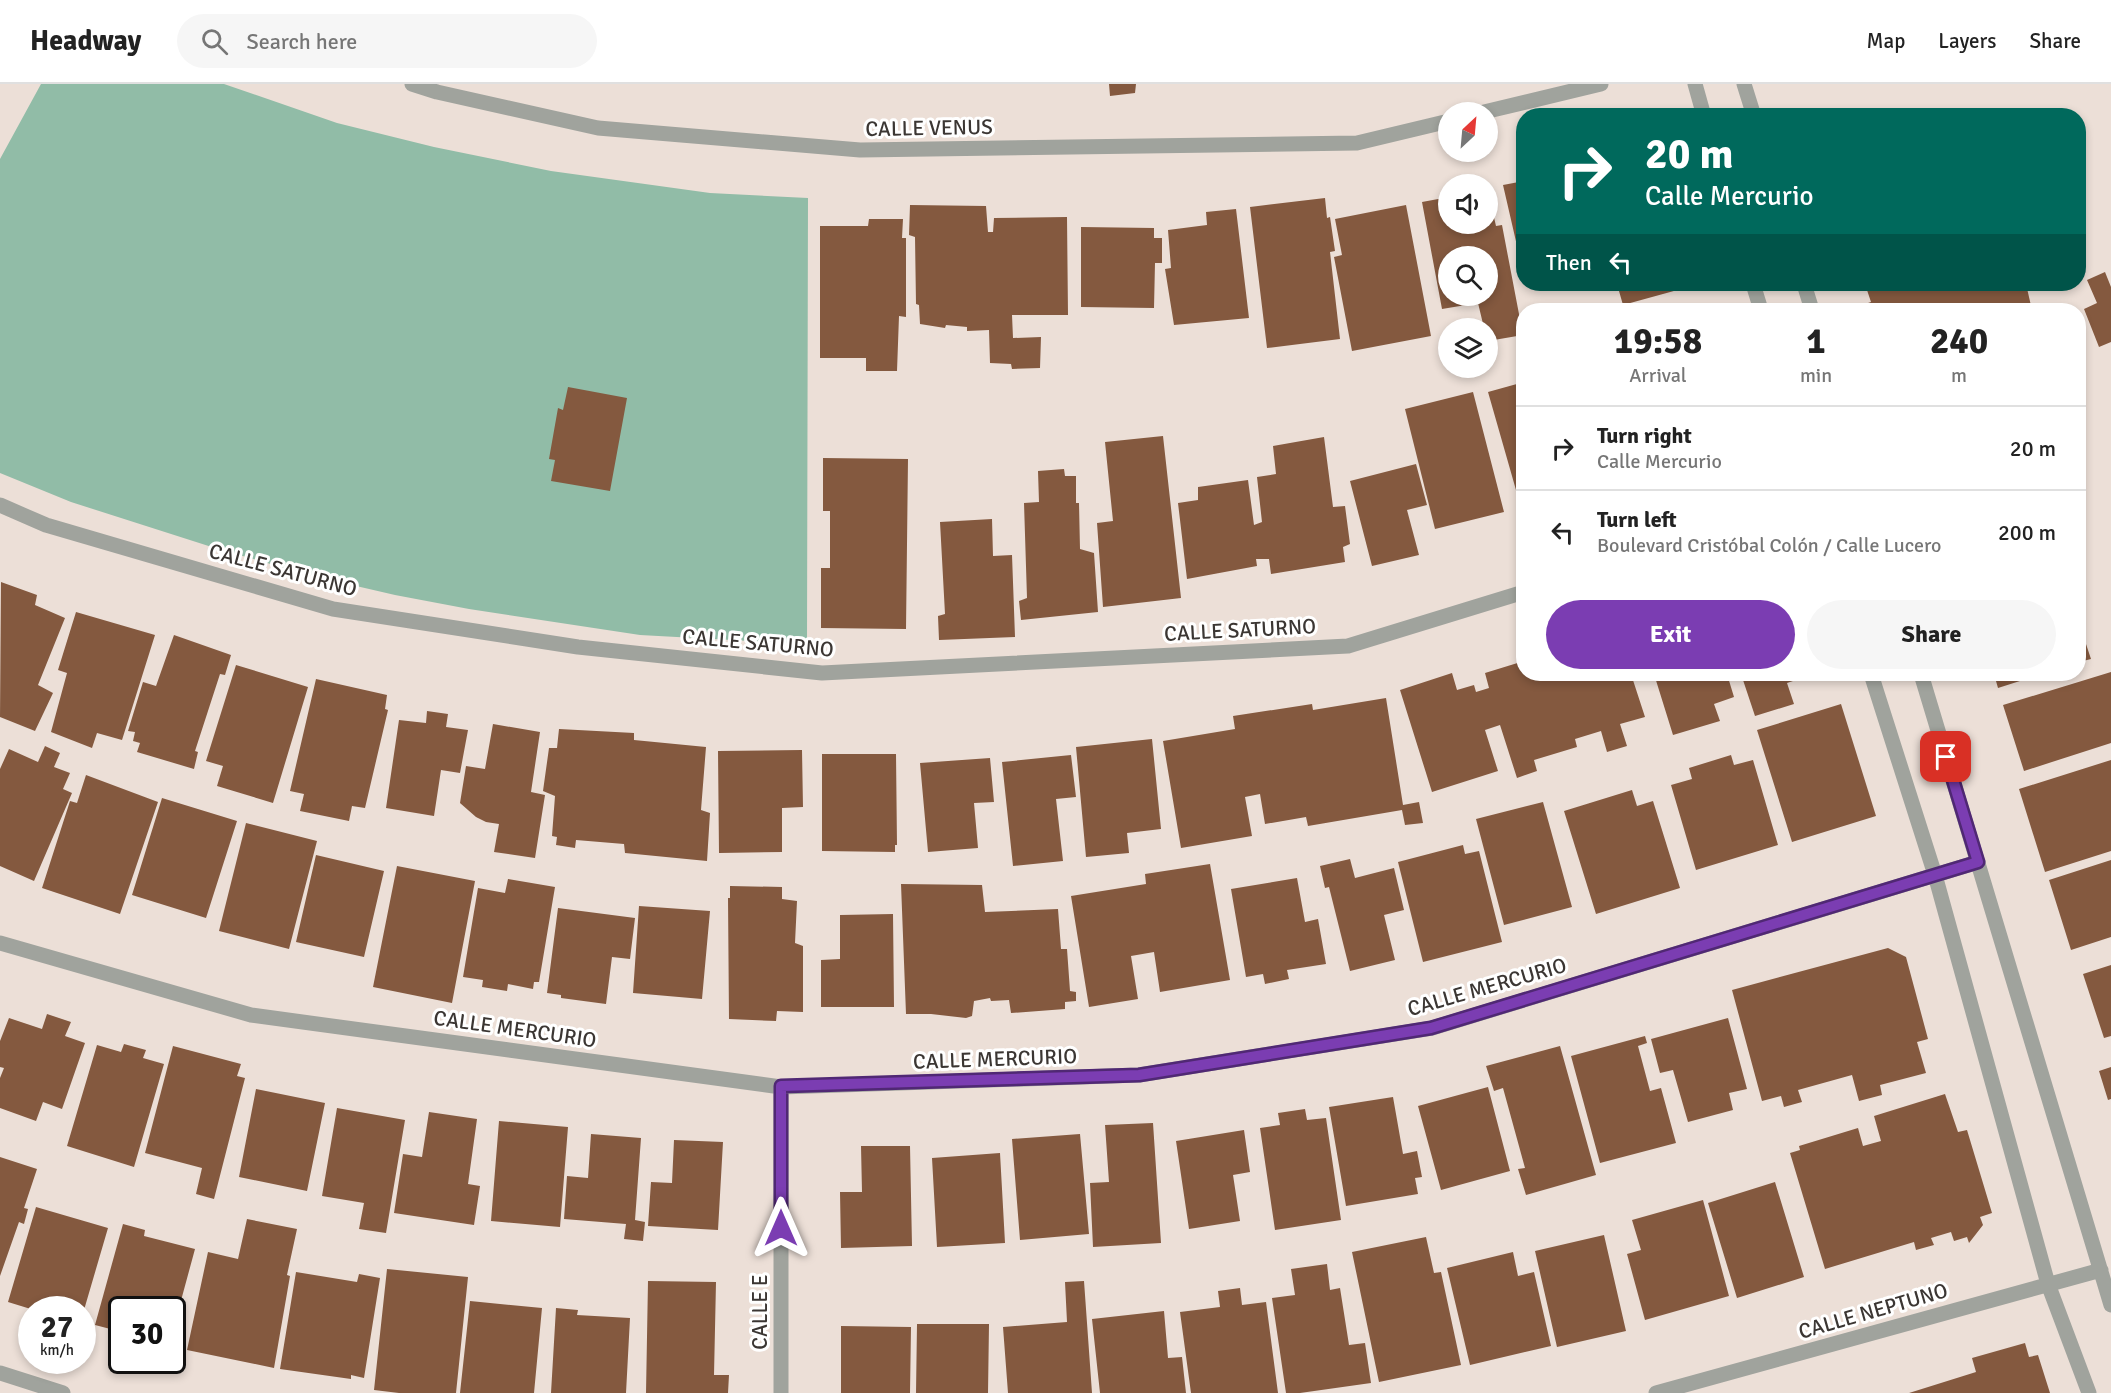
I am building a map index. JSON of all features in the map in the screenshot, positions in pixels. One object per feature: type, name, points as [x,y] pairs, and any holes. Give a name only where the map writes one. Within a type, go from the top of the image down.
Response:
[{"type":"street","name":"CALLE VENUS","points":[[412,84],[437,92],[598,128],[860,150],[1357,143],[1438,124]]},
{"type":"street","points":[[1498,109],[1601,84]]},
{"type":"street","points":[[1695,84],[1702,108]]},
{"type":"street","points":[[1744,84],[1752,108]]},
{"type":"street","name":"CALLE SATURNO","points":[[0,505],[46,525],[333,609],[578,647],[822,673],[1348,646],[1516,594]]},
{"type":"street","points":[[1873,681],[1935,875],[2048,1284],[2089,1393]]},
{"type":"street","points":[[1923,681],[2111,1305]]},
{"type":"street","name":"CALLE MERCURIO","points":[[0,943],[251,1015],[781,1086],[1139,1075],[1431,1028],[1978,862]]},
{"type":"street","name":"CALLE E","points":[[781,1086],[781,1393]]},
{"type":"street","name":"CALLE NEPTUNO","points":[[1656,1393],[2101,1270]]},
{"type":"street","points":[[0,1373],[63,1393]]},
{"type":"green space","points":[[41,84],[224,84],[337,123],[434,147],[551,171],[710,193],[808,198],[807,644],[640,635],[469,609],[395,595],[313,576],[218,549],[71,502],[0,473],[0,159]]},
{"type":"building","points":[[1109,84],[1136,84],[1135,93],[1110,96]]},
{"type":"building","points":[[1516,183],[1516,241],[1503,185]]},
{"type":"building","points":[[1325,198],[1335,251],[1330,252],[1340,339],[1267,348],[1250,207]]},
{"type":"building","points":[[1438,199],[1438,234],[1498,234],[1498,226],[1502,225],[1517,303],[1516,336],[1498,339],[1498,318],[1482,318],[1479,306],[1498,306],[1498,246],[1438,246],[1438,288],[1422,202]]},
{"type":"building","points":[[910,205],[986,206],[988,232],[993,232],[994,218],[1067,217],[1068,315],[1012,315],[1013,338],[1041,337],[1040,368],[1012,369],[1011,364],[990,363],[989,330],[967,331],[967,327],[946,325],[945,328],[920,324],[919,305],[916,304],[915,237],[909,235]]},
{"type":"building","points":[[1406,205],[1431,336],[1352,351],[1334,257],[1342,255],[1335,219]]},
{"type":"building","points":[[1236,209],[1249,318],[1174,325],[1165,269],[1171,268],[1168,230],[1207,225],[1206,212]]},
{"type":"building","points":[[869,219],[903,219],[902,238],[906,238],[906,317],[899,316],[897,371],[866,371],[866,358],[820,358],[820,226],[868,226]]},
{"type":"building","points":[[1081,227],[1154,228],[1154,238],[1162,238],[1162,263],[1155,263],[1154,308],[1081,307]]},
{"type":"building","points":[[2105,272],[2111,287],[2111,342],[2099,347],[2086,314],[2086,308],[2097,303],[2087,280]]},
{"type":"building","points":[[1619,291],[1674,291],[1630,303],[1622,303]]},
{"type":"building","points":[[1867,291],[2028,291],[2030,303],[1868,303],[1871,302]]},
{"type":"building","points":[[1441,306],[1460,306],[1442,309]]},
{"type":"building","points":[[1516,384],[1516,490],[1488,392]]},
{"type":"building","points":[[568,387],[627,398],[610,491],[551,481],[555,460],[549,459],[558,408],[563,410]]},
{"type":"building","points":[[1473,392],[1504,512],[1435,529],[1405,409]]},
{"type":"building","points":[[1163,436],[1181,598],[1103,607],[1097,523],[1113,521],[1105,442]]},
{"type":"building","points":[[1324,437],[1333,507],[1345,506],[1350,544],[1343,547],[1345,562],[1271,574],[1269,559],[1256,559],[1257,566],[1187,579],[1178,503],[1198,500],[1198,487],[1248,480],[1254,525],[1262,522],[1257,477],[1276,474],[1273,446]]},
{"type":"building","points":[[823,458],[908,459],[906,629],[821,628],[821,568],[830,568],[830,511],[823,511]]},
{"type":"building","points":[[1416,464],[1427,505],[1407,510],[1419,555],[1372,566],[1350,481]]},
{"type":"building","points":[[1064,469],[1065,476],[1076,476],[1080,549],[1094,553],[1098,612],[1021,620],[1019,601],[1027,598],[1024,503],[1039,502],[1038,471]]},
{"type":"building","points":[[992,519],[993,556],[1012,555],[1015,637],[939,640],[938,616],[945,614],[940,522]]},
{"type":"building","points":[[1,582],[37,595],[35,605],[65,618],[38,685],[53,693],[35,731],[0,717]]},
{"type":"building","points":[[76,612],[155,635],[122,740],[97,733],[92,748],[51,732],[67,673],[58,670]]},
{"type":"building","points":[[174,635],[231,655],[225,675],[220,674],[195,751],[198,752],[194,769],[137,752],[140,743],[133,741],[135,732],[128,731],[143,682],[156,686]]},
{"type":"building","points":[[2086,644],[2091,659],[2086,660]]},
{"type":"building","points":[[1516,663],[1516,681],[1633,681],[1645,717],[1620,724],[1627,746],[1607,752],[1601,731],[1575,739],[1577,747],[1534,760],[1537,771],[1517,778],[1500,725],[1485,730],[1498,771],[1432,792],[1400,690],[1452,673],[1457,690],[1474,685],[1476,692],[1489,688],[1485,673]]},
{"type":"building","points":[[236,665],[308,687],[273,803],[217,786],[223,766],[206,761]]},
{"type":"building","points":[[2111,672],[2111,743],[2024,771],[2003,705]]},
{"type":"building","points":[[316,679],[387,695],[385,709],[388,710],[365,808],[352,806],[349,821],[300,811],[304,794],[290,791]]},
{"type":"building","points":[[1656,681],[1729,681],[1734,697],[1714,704],[1720,721],[1673,735]]},
{"type":"building","points":[[1743,681],[1793,681],[1787,683],[1794,704],[1755,716]]},
{"type":"building","points":[[1996,681],[2020,681],[1998,688]]},
{"type":"building","points":[[1386,698],[1403,805],[1419,802],[1423,823],[1405,825],[1402,810],[1308,826],[1306,817],[1265,824],[1260,794],[1245,797],[1252,836],[1181,848],[1163,741],[1235,729],[1233,716],[1312,704],[1313,710]]},
{"type":"building","points":[[1841,704],[1876,816],[1792,842],[1757,730]]},
{"type":"building","points":[[427,711],[448,714],[446,727],[468,730],[460,773],[441,770],[434,816],[386,808],[399,720],[426,723]]},
{"type":"building","points":[[493,724],[540,732],[531,792],[545,795],[535,858],[494,852],[499,824],[486,822],[476,817],[460,803],[466,766],[485,769]]},
{"type":"building","points":[[559,729],[634,733],[634,740],[706,747],[701,810],[710,813],[707,861],[625,853],[624,844],[576,840],[575,848],[556,845],[557,837],[552,836],[555,796],[543,791],[549,748],[557,748]]},
{"type":"building","points":[[1152,739],[1161,829],[1127,833],[1129,853],[1086,857],[1076,747]]},
{"type":"building","points":[[45,746],[60,753],[54,767],[70,773],[63,789],[72,793],[34,881],[0,866],[0,769],[9,749],[38,762]]},
{"type":"building","points":[[802,750],[803,807],[782,808],[782,852],[719,853],[718,751]]},
{"type":"building","points":[[822,754],[896,754],[897,845],[895,845],[895,852],[822,851]]},
{"type":"building","points":[[1071,755],[1076,797],[1056,799],[1063,861],[1013,866],[1002,762]]},
{"type":"building","points":[[1731,755],[1734,765],[1753,760],[1778,845],[1696,870],[1671,785],[1692,779],[1689,768]]},
{"type":"building","points":[[990,758],[994,802],[974,803],[978,848],[928,852],[920,763]]},
{"type":"building","points":[[2111,760],[2111,851],[2045,872],[2019,789]]},
{"type":"building","points":[[86,775],[158,802],[120,914],[42,888],[70,801],[77,803]]},
{"type":"building","points":[[1632,790],[1637,806],[1653,801],[1680,888],[1596,914],[1564,811]]},
{"type":"building","points":[[162,798],[237,821],[206,918],[132,895]]},
{"type":"building","points":[[1543,802],[1572,907],[1504,925],[1476,819]]},
{"type":"building","points":[[246,823],[317,841],[289,949],[219,931]]},
{"type":"building","points":[[1463,845],[1465,854],[1479,851],[1502,942],[1423,962],[1398,862]]},
{"type":"building","points":[[316,855],[384,871],[364,957],[296,942]]},
{"type":"building","points":[[1350,859],[1355,878],[1394,868],[1404,910],[1384,915],[1395,960],[1350,971],[1329,887],[1325,888],[1320,866]]},
{"type":"building","points":[[2111,860],[2111,937],[2071,950],[2049,880]]},
{"type":"building","points":[[1210,864],[1230,980],[1160,992],[1154,952],[1131,956],[1138,999],[1089,1007],[1071,896],[1146,884],[1145,874]]},
{"type":"building","points":[[397,866],[475,881],[452,1003],[373,987]]},
{"type":"building","points":[[1297,878],[1305,922],[1318,919],[1326,964],[1287,970],[1289,979],[1265,984],[1263,974],[1246,977],[1231,889]]},
{"type":"building","points":[[508,879],[555,887],[539,982],[534,982],[533,989],[508,984],[507,991],[482,987],[483,980],[463,977],[478,888],[505,893]]},
{"type":"building","points":[[901,884],[982,885],[985,912],[1058,909],[1061,949],[1067,949],[1070,991],[1076,992],[1076,1001],[1065,1002],[1065,1009],[1011,1013],[1009,1000],[991,1001],[990,998],[974,1001],[972,1016],[966,1018],[906,1014]]},
{"type":"building","points":[[730,886],[782,887],[782,899],[797,901],[795,943],[803,946],[803,1012],[777,1011],[776,1021],[729,1019],[728,898],[730,898]]},
{"type":"building","points":[[639,906],[710,911],[702,999],[633,993]]},
{"type":"building","points":[[558,908],[635,918],[630,959],[612,957],[606,1004],[561,998],[561,995],[547,993]]},
{"type":"building","points":[[893,914],[894,1007],[821,1007],[821,960],[840,959],[840,915]]},
{"type":"building","points":[[1888,948],[1906,957],[1928,1039],[1917,1042],[1926,1073],[1880,1085],[1882,1095],[1859,1101],[1852,1075],[1798,1090],[1802,1102],[1784,1107],[1781,1096],[1762,1101],[1732,990]]},
{"type":"building","points":[[2111,965],[2111,1036],[2104,1038],[2083,974]]},
{"type":"building","points":[[47,1014],[71,1022],[65,1036],[85,1043],[62,1109],[43,1102],[36,1121],[0,1108],[0,1078],[4,1068],[0,1067],[0,1041],[9,1018],[42,1029]]},
{"type":"building","points":[[1728,1018],[1747,1089],[1729,1093],[1733,1110],[1688,1122],[1673,1070],[1660,1073],[1651,1039]]},
{"type":"building","points":[[1645,1036],[1647,1043],[1638,1046],[1650,1091],[1661,1088],[1676,1143],[1600,1163],[1571,1056]]},
{"type":"building","points":[[124,1044],[146,1050],[143,1058],[164,1064],[134,1167],[67,1146],[97,1045],[121,1052]]},
{"type":"building","points":[[173,1046],[241,1064],[237,1076],[245,1078],[214,1199],[196,1194],[202,1168],[145,1153]]},
{"type":"building","points":[[1560,1046],[1596,1175],[1526,1195],[1518,1169],[1525,1168],[1503,1088],[1494,1091],[1486,1066]]},
{"type":"building","points":[[2111,1067],[2111,1099],[2108,1100],[2099,1071]]},
{"type":"building","points":[[1488,1087],[1510,1171],[1441,1190],[1418,1106]]},
{"type":"building","points":[[256,1089],[325,1103],[307,1191],[239,1177]]},
{"type":"building","points":[[1945,1094],[1958,1132],[1967,1130],[1992,1213],[1980,1217],[1983,1225],[1969,1243],[1967,1237],[1954,1241],[1951,1232],[1931,1238],[1934,1245],[1916,1250],[1914,1242],[1825,1269],[1790,1153],[1800,1150],[1799,1146],[1858,1128],[1863,1146],[1881,1141],[1874,1116]]},
{"type":"building","points":[[1393,1097],[1403,1154],[1417,1151],[1422,1177],[1415,1178],[1418,1194],[1346,1206],[1329,1107]]},
{"type":"building","points":[[337,1108],[405,1120],[386,1233],[359,1229],[364,1203],[322,1196]]},
{"type":"building","points":[[1305,1109],[1307,1120],[1326,1118],[1341,1220],[1275,1230],[1260,1128],[1280,1125],[1278,1113]]},
{"type":"building","points":[[429,1112],[477,1119],[468,1184],[480,1186],[474,1225],[394,1213],[403,1154],[422,1157]]},
{"type":"building","points":[[499,1121],[568,1127],[560,1227],[491,1221]]},
{"type":"building","points":[[1153,1123],[1161,1243],[1093,1247],[1090,1183],[1109,1182],[1105,1125]]},
{"type":"building","points":[[1244,1130],[1250,1172],[1233,1175],[1240,1221],[1189,1229],[1176,1141]]},
{"type":"building","points":[[591,1134],[641,1138],[635,1220],[645,1222],[643,1241],[624,1239],[626,1224],[564,1219],[567,1176],[588,1178]]},
{"type":"building","points":[[1080,1134],[1089,1234],[1020,1240],[1012,1139]]},
{"type":"building","points":[[674,1140],[723,1142],[718,1230],[648,1226],[651,1182],[672,1183]]},
{"type":"building","points":[[861,1146],[910,1146],[912,1246],[841,1248],[840,1192],[862,1192]]},
{"type":"building","points":[[1000,1153],[1005,1243],[937,1247],[932,1158]]},
{"type":"building","points":[[0,1157],[37,1169],[24,1208],[28,1209],[24,1224],[19,1222],[0,1276]]},
{"type":"building","points":[[1775,1182],[1804,1277],[1737,1298],[1708,1203]]},
{"type":"building","points":[[1703,1200],[1729,1296],[1645,1320],[1627,1254],[1641,1250],[1632,1220]]},
{"type":"building","points":[[36,1207],[108,1228],[88,1296],[18,1296],[18,1305],[8,1302]]},
{"type":"building","points":[[247,1219],[297,1229],[287,1275],[290,1276],[274,1368],[187,1350],[208,1252],[238,1259]]},
{"type":"building","points":[[123,1224],[145,1230],[144,1236],[195,1249],[182,1296],[108,1296],[108,1328],[96,1325]]},
{"type":"building","points":[[1604,1235],[1626,1331],[1557,1347],[1535,1251]]},
{"type":"building","points":[[1426,1237],[1434,1273],[1441,1272],[1461,1365],[1379,1382],[1352,1252]]},
{"type":"building","points":[[1513,1252],[1518,1276],[1534,1272],[1551,1346],[1470,1365],[1447,1268]]},
{"type":"building","points":[[1327,1264],[1330,1290],[1340,1288],[1349,1345],[1365,1343],[1371,1383],[1286,1393],[1272,1298],[1295,1295],[1291,1269]]},
{"type":"building","points":[[387,1269],[468,1277],[456,1393],[399,1393],[374,1390]]},
{"type":"building","points":[[296,1272],[357,1282],[359,1274],[380,1278],[364,1378],[351,1375],[351,1379],[280,1369]]},
{"type":"building","points":[[648,1281],[716,1282],[714,1375],[729,1375],[728,1393],[646,1393]]},
{"type":"building","points":[[1084,1281],[1092,1393],[1008,1393],[1003,1327],[1067,1322],[1065,1282]]},
{"type":"building","points":[[1240,1288],[1242,1305],[1266,1302],[1278,1393],[1191,1393],[1180,1312],[1220,1307],[1218,1291]]},
{"type":"building","points":[[470,1301],[542,1308],[534,1393],[460,1393]]},
{"type":"building","points":[[556,1308],[578,1310],[577,1315],[630,1318],[626,1393],[551,1393]]},
{"type":"building","points":[[1164,1311],[1168,1358],[1182,1357],[1186,1393],[1100,1393],[1092,1319]]},
{"type":"building","points":[[917,1324],[989,1324],[988,1393],[916,1393]]},
{"type":"building","points":[[841,1326],[911,1327],[910,1393],[841,1393]]},
{"type":"building","points":[[2025,1343],[2029,1357],[2038,1355],[2050,1393],[1909,1393],[1976,1372],[1972,1358]]},
{"type":"route","points":[[781,1228],[781,1086],[1139,1075],[1431,1028],[1978,862],[1946,757]]}]
